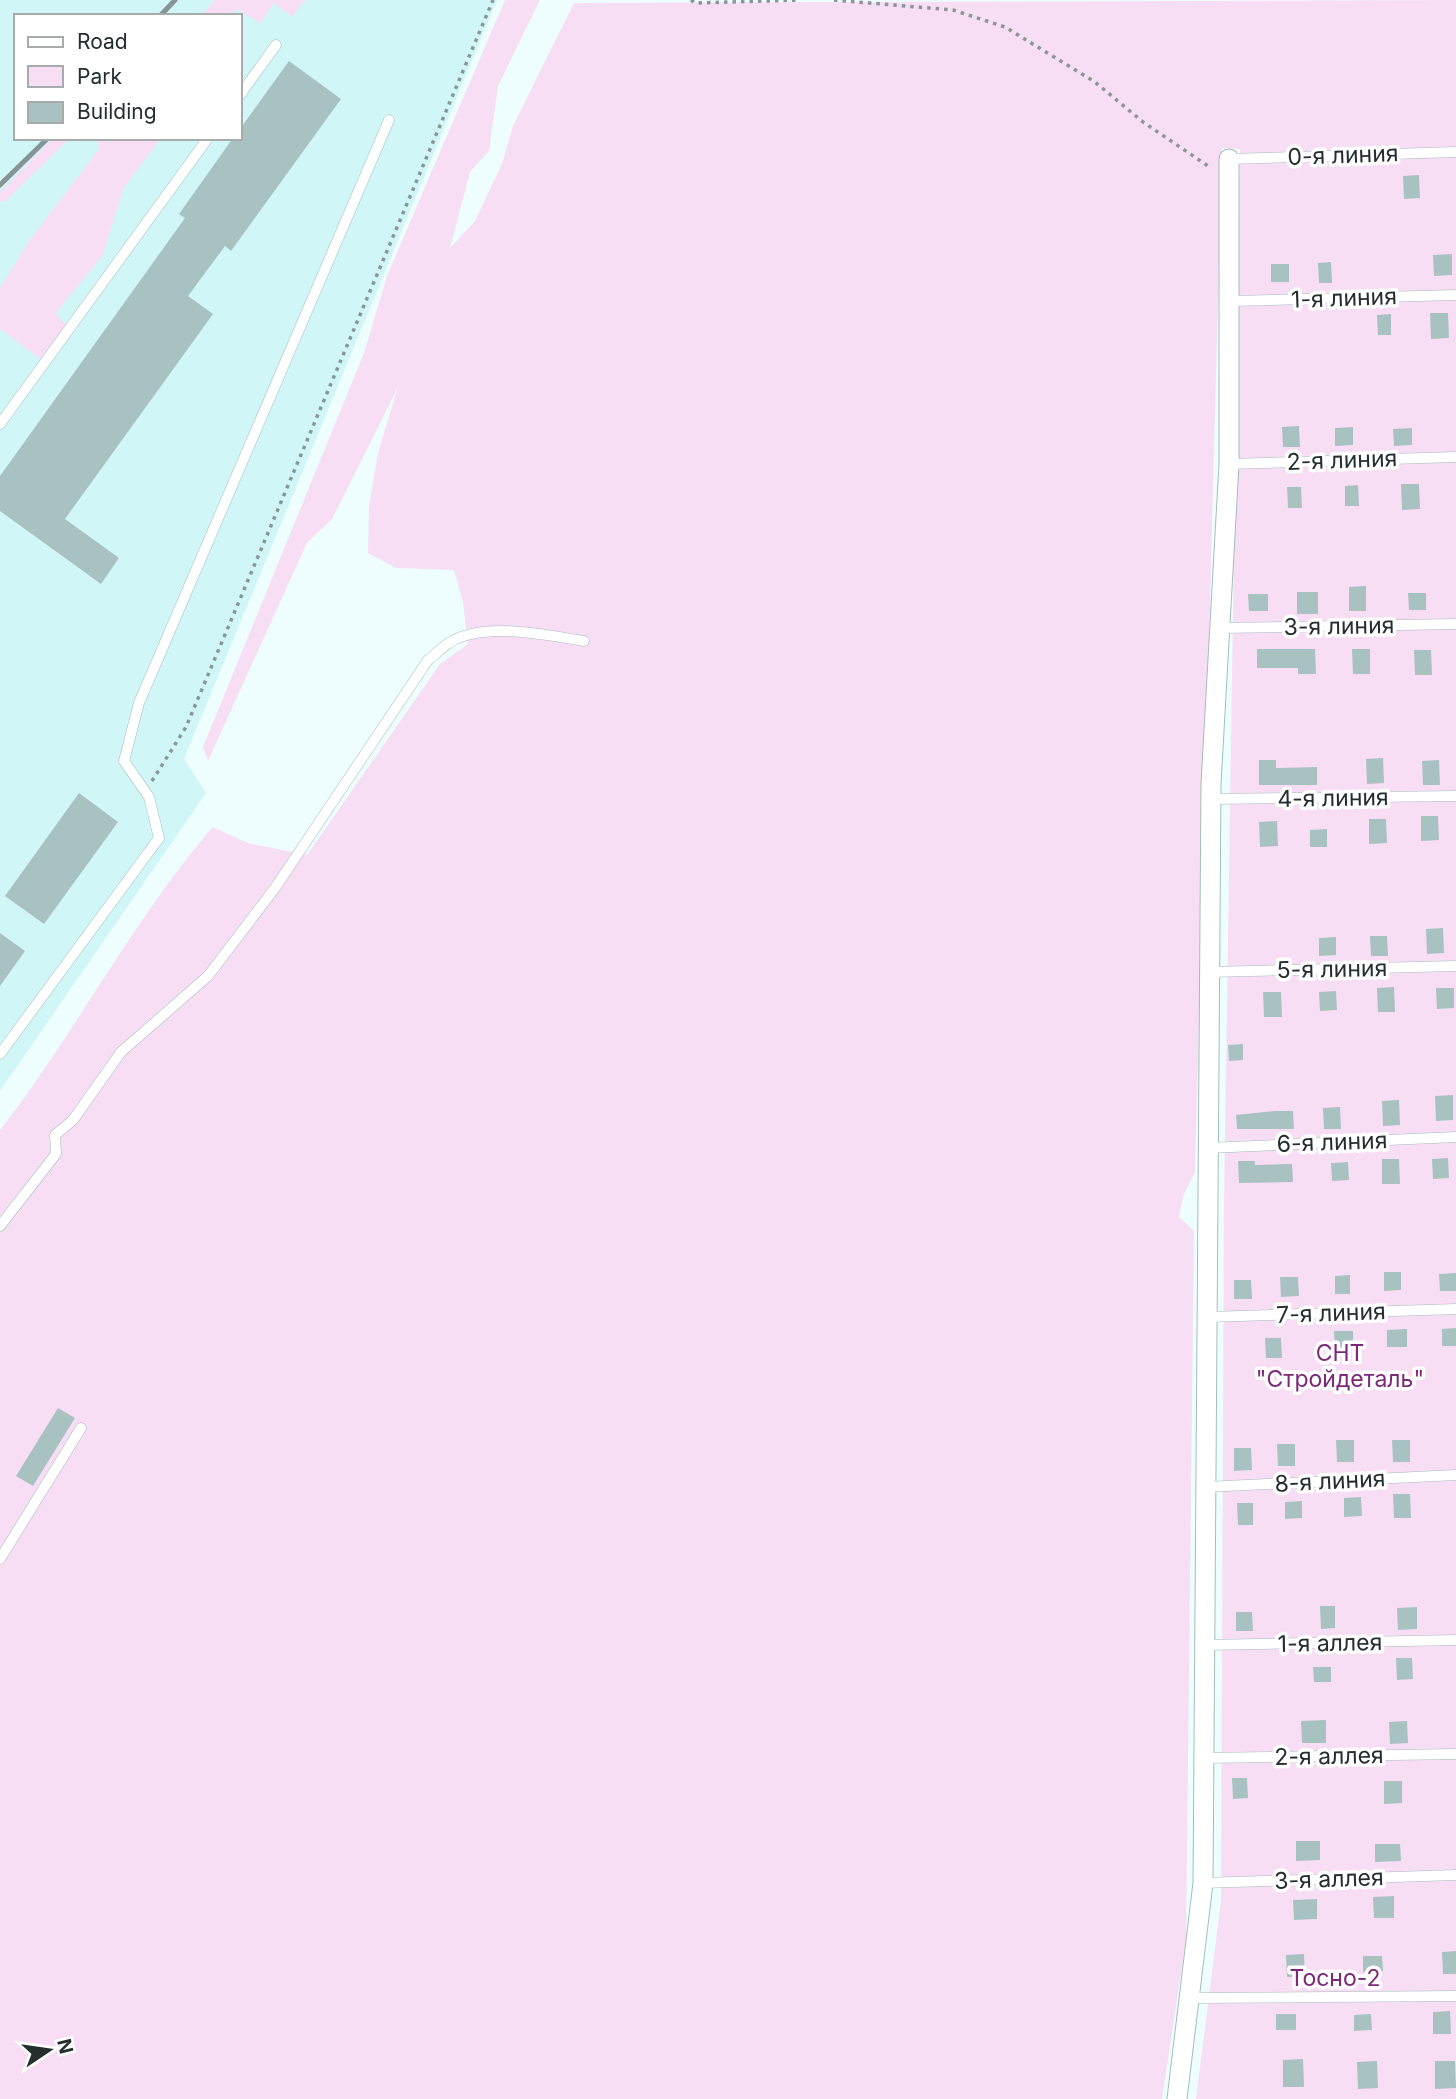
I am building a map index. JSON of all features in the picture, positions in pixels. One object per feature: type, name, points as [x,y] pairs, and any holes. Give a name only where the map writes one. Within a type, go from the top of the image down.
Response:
[{"type":"street","points":[[1177,2099],[1203,1884],[1211,799],[1229,464],[1229,168]]},
{"type":"lane","points":[[242,92],[276,45]]},
{"type":"lane","points":[[0,1054],[159,838],[145,792],[124,761],[139,703],[389,120]]},
{"type":"lane","points":[[0,424],[207,140]]},
{"type":"lane","name":"0-я линия","points":[[1229,168],[1456,152]]},
{"type":"lane","name":"1-я линия","points":[[1231,301],[1456,295]]},
{"type":"lane","name":"2-я линия","points":[[1229,464],[1456,457]]},
{"type":"lane","name":"3-я линия","points":[[1221,628],[1456,624]]},
{"type":"lane","points":[[0,1226],[56,1154],[55,1135],[73,1120],[121,1052],[208,976],[275,888],[428,660],[451,641],[487,632],[526,632],[584,642]]},
{"type":"lane","name":"4-я линия","points":[[1211,799],[1456,796]]},
{"type":"lane","name":"5-я линия","points":[[1209,972],[1456,966]]},
{"type":"lane","name":"6-я линия","points":[[1208,1148],[1456,1137]]},
{"type":"lane","name":"7-я линия","points":[[1206,1317],[1456,1309]]},
{"type":"lane","points":[[0,1559],[81,1428]]},
{"type":"lane","name":"8-я линия","points":[[1205,1487],[1456,1475]]},
{"type":"lane","name":"1-я аллея","points":[[1203,1645],[1456,1640]]},
{"type":"lane","name":"2-я аллея","points":[[1203,1758],[1456,1754]]},
{"type":"lane","name":"3-я аллея","points":[[1203,1884],[1456,1875]]},
{"type":"lane","points":[[1191,1998],[1456,1996]]},
{"type":"path","points":[[145,792],[186,727],[493,0]]},
{"type":"path","points":[[691,0],[695,3],[800,0]]},
{"type":"path","points":[[834,0],[953,10],[1005,27],[1095,82],[1192,158],[1229,168]]},
{"type":"shaded area","points":[[0,0],[497,0],[184,759],[206,793],[0,1091]]},
{"type":"green space","points":[[215,0],[305,0],[292,17],[274,3],[260,23],[237,9],[233,14],[203,14]]},
{"type":"green space","points":[[505,0],[540,0],[498,86],[489,151],[470,172],[450,248],[475,221],[502,164],[513,126],[574,3],[1456,0],[1456,2099],[1196,2099],[1221,1901],[1224,1204],[1240,149],[1222,148],[1195,1172],[1183,1197],[1179,1217],[1194,1231],[1186,1939],[1162,2099],[0,2099],[0,1130],[54,1055],[156,900],[213,827],[248,843],[307,855],[440,664],[468,644],[463,602],[454,570],[396,568],[368,553],[369,506],[378,453],[398,387],[332,519],[307,543],[208,761],[203,747],[364,353],[387,276]]},
{"type":"green space","points":[[51,140],[68,140],[5,202],[0,201],[0,192]]},
{"type":"green space","points":[[98,140],[160,140],[123,189],[103,255],[56,313],[72,332],[47,364],[0,329],[0,288],[29,241],[99,149]]},
{"type":"building","points":[[289,61],[341,99],[231,251],[225,246],[188,296],[213,314],[65,519],[119,558],[101,584],[0,511],[0,476],[185,218],[179,214],[232,140],[242,140],[242,126]]},
{"type":"building","points":[[1419,175],[1420,198],[1404,199],[1403,176]]},
{"type":"building","points":[[1452,254],[1452,275],[1434,276],[1433,255]]},
{"type":"building","points":[[1331,262],[1332,283],[1319,283],[1318,263]]},
{"type":"building","points":[[1271,264],[1289,264],[1289,282],[1271,282]]},
{"type":"building","points":[[1430,313],[1448,313],[1449,338],[1431,339]]},
{"type":"building","points":[[1391,314],[1391,335],[1378,335],[1377,315]]},
{"type":"building","points":[[1299,426],[1300,447],[1283,447],[1282,427]]},
{"type":"building","points":[[1353,427],[1353,445],[1335,446],[1335,428]]},
{"type":"building","points":[[1412,428],[1412,445],[1394,446],[1393,429]]},
{"type":"building","points":[[1401,484],[1419,484],[1420,509],[1402,510]]},
{"type":"building","points":[[1358,485],[1359,506],[1345,506],[1345,486]]},
{"type":"building","points":[[1287,487],[1301,487],[1302,508],[1288,508]]},
{"type":"building","points":[[1366,586],[1366,611],[1349,611],[1349,587]]},
{"type":"building","points":[[1297,592],[1318,592],[1318,614],[1297,614]]},
{"type":"building","points":[[1408,593],[1426,593],[1426,610],[1409,610]]},
{"type":"building","points":[[1248,594],[1268,594],[1268,611],[1249,611]]},
{"type":"building","points":[[1257,649],[1315,649],[1316,674],[1298,674],[1298,668],[1257,668]]},
{"type":"building","points":[[1352,649],[1370,649],[1370,674],[1353,674]]},
{"type":"building","points":[[1414,650],[1431,650],[1432,675],[1415,675]]},
{"type":"building","points":[[1383,758],[1384,783],[1367,784],[1366,759]]},
{"type":"building","points":[[1259,760],[1276,760],[1276,768],[1317,767],[1317,785],[1259,785]]},
{"type":"building","points":[[1439,760],[1440,785],[1423,785],[1422,761]]},
{"type":"building","points":[[79,793],[118,822],[44,924],[5,896]]},
{"type":"building","points":[[1421,816],[1438,816],[1439,840],[1421,841]]},
{"type":"building","points":[[1369,819],[1386,819],[1387,843],[1369,844]]},
{"type":"building","points":[[1277,821],[1278,846],[1260,847],[1259,822]]},
{"type":"building","points":[[1327,829],[1327,847],[1310,847],[1310,830]]},
{"type":"building","points":[[1443,928],[1444,953],[1427,954],[1426,929]]},
{"type":"building","points":[[0,933],[25,951],[0,986]]},
{"type":"building","points":[[1370,936],[1387,936],[1388,956],[1371,956]]},
{"type":"building","points":[[1336,937],[1336,955],[1319,956],[1319,938]]},
{"type":"building","points":[[1394,987],[1395,1012],[1378,1012],[1377,988]]},
{"type":"building","points":[[1436,988],[1454,988],[1454,1008],[1437,1009]]},
{"type":"building","points":[[1336,991],[1337,1010],[1320,1011],[1319,992]]},
{"type":"building","points":[[1263,992],[1281,992],[1282,1017],[1264,1017]]},
{"type":"building","points":[[1243,1044],[1243,1060],[1229,1061],[1228,1045]]},
{"type":"building","points":[[1453,1095],[1453,1120],[1436,1121],[1435,1096]]},
{"type":"building","points":[[1399,1100],[1400,1125],[1383,1126],[1382,1101]]},
{"type":"building","points":[[1340,1107],[1341,1129],[1324,1129],[1323,1108]]},
{"type":"building","points":[[1293,1111],[1294,1129],[1237,1129],[1236,1115]]},
{"type":"building","points":[[1448,1158],[1449,1178],[1433,1179],[1432,1159]]},
{"type":"building","points":[[1382,1159],[1399,1159],[1400,1184],[1382,1184]]},
{"type":"building","points":[[1238,1161],[1255,1161],[1255,1165],[1292,1164],[1293,1182],[1239,1183]]},
{"type":"building","points":[[1348,1162],[1349,1180],[1332,1181],[1331,1163]]},
{"type":"building","points":[[1384,1272],[1401,1272],[1401,1290],[1384,1291]]},
{"type":"building","points":[[1456,1273],[1456,1291],[1440,1291],[1439,1274]]},
{"type":"building","points":[[1350,1275],[1350,1294],[1335,1294],[1335,1276]]},
{"type":"building","points":[[1280,1277],[1298,1277],[1299,1296],[1281,1297]]},
{"type":"building","points":[[1234,1280],[1251,1280],[1252,1299],[1234,1299]]},
{"type":"building","points":[[1456,1328],[1456,1346],[1442,1346],[1442,1329]]},
{"type":"building","points":[[1407,1329],[1407,1347],[1387,1347],[1387,1330]]},
{"type":"building","points":[[1334,1331],[1353,1331],[1353,1350],[1335,1351]]},
{"type":"building","points":[[1265,1338],[1281,1338],[1282,1358],[1266,1358]]},
{"type":"building","points":[[58,1408],[75,1418],[33,1486],[16,1476]]},
{"type":"building","points":[[1336,1440],[1354,1440],[1354,1462],[1337,1462]]},
{"type":"building","points":[[1392,1440],[1410,1440],[1410,1462],[1393,1462]]},
{"type":"building","points":[[1277,1444],[1295,1444],[1295,1466],[1278,1466]]},
{"type":"building","points":[[1234,1448],[1251,1448],[1252,1470],[1234,1471]]},
{"type":"building","points":[[1393,1494],[1410,1494],[1411,1518],[1394,1518]]},
{"type":"building","points":[[1361,1497],[1362,1516],[1344,1517],[1344,1498]]},
{"type":"building","points":[[1302,1501],[1302,1518],[1285,1519],[1285,1502]]},
{"type":"building","points":[[1237,1503],[1253,1503],[1253,1525],[1238,1525]]},
{"type":"building","points":[[1320,1606],[1335,1606],[1335,1628],[1321,1629]]},
{"type":"building","points":[[1417,1607],[1417,1629],[1398,1630],[1397,1608]]},
{"type":"building","points":[[1236,1612],[1252,1612],[1253,1631],[1236,1631]]},
{"type":"building","points":[[1396,1658],[1412,1658],[1413,1679],[1397,1680]]},
{"type":"building","points":[[1313,1667],[1331,1667],[1331,1682],[1314,1682]]},
{"type":"building","points":[[1326,1720],[1326,1743],[1302,1743],[1301,1721]]},
{"type":"building","points":[[1407,1721],[1408,1743],[1390,1744],[1389,1722]]},
{"type":"building","points":[[1232,1778],[1247,1778],[1248,1798],[1233,1799]]},
{"type":"building","points":[[1384,1781],[1402,1781],[1402,1803],[1384,1804]]},
{"type":"building","points":[[1296,1841],[1320,1841],[1320,1860],[1296,1861]]},
{"type":"building","points":[[1375,1844],[1400,1844],[1401,1861],[1375,1862]]},
{"type":"building","points":[[1394,1896],[1394,1918],[1374,1918],[1373,1897]]},
{"type":"building","points":[[1317,1899],[1317,1919],[1294,1920],[1293,1900]]},
{"type":"building","points":[[1456,1951],[1456,1974],[1443,1974],[1442,1952]]},
{"type":"building","points":[[1304,1954],[1305,1977],[1287,1977],[1286,1955]]},
{"type":"building","points":[[1363,1956],[1382,1956],[1383,1971],[1363,1972]]},
{"type":"building","points":[[1450,2011],[1451,2034],[1433,2034],[1433,2012]]},
{"type":"building","points":[[1276,2014],[1296,2014],[1296,2030],[1276,2030]]},
{"type":"building","points":[[1371,2014],[1372,2030],[1354,2031],[1354,2015]]},
{"type":"building","points":[[1303,2059],[1304,2087],[1283,2087],[1283,2060]]},
{"type":"building","points":[[1377,2061],[1378,2088],[1358,2089],[1357,2062]]},
{"type":"building","points":[[1435,2061],[1455,2061],[1456,2088],[1435,2089]]},
{"type":"railway","points":[[162,14],[175,0]]},
{"type":"railway","points":[[0,185],[46,140]]},
{"type":"park label","name":"СНТ \"Стройдеталь\"","points":[[1340,1366]]},
{"type":"park label","name":"Тосно-2","points":[[1335,1978]]}]
